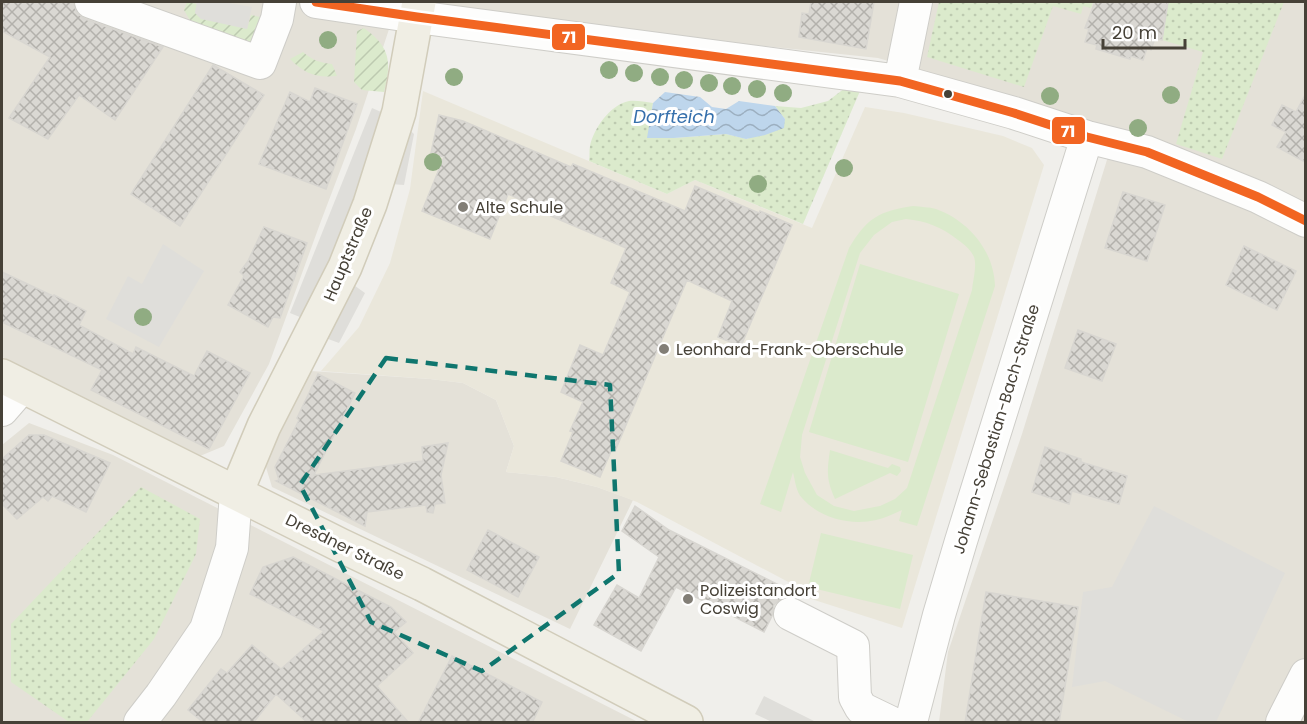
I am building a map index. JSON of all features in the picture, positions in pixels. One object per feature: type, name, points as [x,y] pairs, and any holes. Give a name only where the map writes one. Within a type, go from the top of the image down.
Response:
[{"type":"main road","name":"Hauptstraße","points":[[236,493],[264,426],[345,267],[370,204],[399,112],[418,9]]},
{"type":"main road","name":"Dresdner Straße","points":[[8,391],[236,493],[422,584],[686,723]]},
{"type":"street","points":[[91,2],[260,63],[277,19],[280,2]]},
{"type":"street","points":[[315,2],[418,9],[900,81],[1014,113],[1087,137],[1147,152],[1258,197],[1305,221]]},
{"type":"street","points":[[900,81],[916,2]]},
{"type":"street","name":"Johann-Sebastian-Bach-Straße","points":[[911,723],[939,615],[1087,137]]},
{"type":"street","points":[[140,723],[206,629],[232,548],[236,493]]},
{"type":"street","points":[[790,614],[853,646],[855,697],[861,708],[890,723]]},
{"type":"street","points":[[1282,723],[1305,675]]},
{"type":"highlighted area","points":[[386,358],[610,385],[619,573],[482,671],[371,622],[300,485]]},
{"type":"shaded area","points":[[2,2],[398,2],[356,129],[269,364],[224,446],[200,456],[2,357]]},
{"type":"shaded area","points":[[197,2],[223,2],[252,7],[247,29],[201,19],[195,13]]},
{"type":"shaded area","points":[[408,2],[1305,2],[1305,722],[939,722],[948,652],[1022,434],[1115,134],[990,90],[878,58],[614,30]]},
{"type":"shaded area","name":"Leonhard-Frank-Oberschule","points":[[423,91],[667,194],[695,180],[812,228],[865,107],[904,113],[1003,136],[1032,148],[1044,165],[902,628],[805,597],[794,585],[637,502],[597,487],[556,477],[506,472],[514,446],[496,400],[463,383],[321,371],[359,327],[390,263],[410,189]]},
{"type":"shaded area","points":[[372,108],[397,119],[414,134],[404,185],[377,183],[341,276],[365,293],[339,343],[312,333],[317,324],[290,313]]},
{"type":"shaded area","points":[[163,244],[204,271],[159,347],[106,319],[128,276],[142,284]]},
{"type":"shaded area","points":[[311,371],[463,383],[496,400],[514,446],[506,472],[556,477],[597,487],[633,500],[570,629],[272,487],[265,464]]},
{"type":"shaded area","points":[[29,423],[113,455],[638,722],[2,722],[2,445]]},
{"type":"shaded area","points":[[1154,506],[1285,573],[1216,722],[1189,722],[1105,681],[1072,687],[1083,592],[1112,587]]},
{"type":"shaded area","points":[[764,696],[816,722],[772,722],[755,714]]},
{"type":"green space","points":[[187,2],[197,4],[195,13],[247,29],[251,15],[260,17],[263,25],[259,45],[195,29],[184,10]]},
{"type":"green space","points":[[939,2],[1093,2],[1091,8],[1083,6],[1081,14],[1053,6],[1024,87],[927,57]]},
{"type":"green space","points":[[1166,2],[1284,2],[1222,159],[1176,144],[1203,52],[1162,40],[1164,32],[1157,30]]},
{"type":"green space","points":[[364,28],[384,48],[387,56],[388,72],[384,92],[362,90],[354,82],[357,31]]},
{"type":"green space","points":[[303,52],[316,61],[332,64],[337,76],[311,74],[290,59]]},
{"type":"green space","points":[[866,77],[803,224],[695,180],[667,194],[589,161],[590,146],[595,132],[609,112],[622,103],[638,101],[653,103],[648,138],[726,134],[747,139],[785,119],[775,106],[801,108],[828,101],[845,88]]},
{"type":"green space","points":[[913,206],[936,209],[948,214],[969,229],[985,249],[994,273],[995,286],[917,526],[899,521],[902,510],[866,522],[846,521],[826,515],[809,505],[800,495],[793,472],[781,512],[760,504],[849,248],[862,229],[875,218],[891,210]],"holes":[[[913,220],[940,228],[963,243],[969,250],[974,257],[975,265],[972,290],[907,488],[895,499],[880,506],[854,511],[834,506],[817,495],[805,473],[800,457],[802,435],[860,253],[874,235],[892,222]]]},
{"type":"green space","points":[[860,264],[959,294],[908,462],[809,432]]},
{"type":"green space","points":[[830,450],[888,468],[892,464],[900,467],[901,471],[897,476],[890,473],[835,499],[828,475]]},
{"type":"green space","points":[[141,487],[200,519],[196,554],[154,639],[87,722],[69,722],[11,682],[11,624]]},
{"type":"green space","points":[[821,533],[913,555],[900,609],[808,587]]},
{"type":"water","name":"Dorfteich","points":[[665,92],[700,97],[712,107],[726,109],[739,101],[775,106],[785,119],[784,128],[746,139],[726,134],[647,138],[653,103]]},
{"type":"building","points":[[2,2],[73,2],[77,13],[85,19],[163,47],[115,120],[79,95],[48,139],[9,118],[50,57],[2,31]]},
{"type":"building","points":[[811,2],[874,2],[866,49],[799,37],[802,13],[809,14]]},
{"type":"building","points":[[1095,2],[1168,2],[1162,40],[1155,38],[1151,50],[1147,48],[1143,60],[1131,56],[1130,59],[1096,49],[1097,45],[1085,42],[1089,29],[1085,28]]},
{"type":"building","points":[[213,65],[264,95],[180,226],[131,194]]},
{"type":"building","points":[[315,88],[357,104],[326,189],[259,164],[290,92],[310,102]]},
{"type":"building","points":[[1305,95],[1305,162],[1277,147],[1286,132],[1272,125],[1282,105],[1296,112]]},
{"type":"building","points":[[439,115],[463,121],[571,167],[573,164],[685,211],[695,186],[792,225],[741,346],[718,337],[732,301],[687,280],[615,451],[612,449],[600,477],[561,461],[573,432],[570,431],[583,402],[561,392],[580,345],[603,355],[630,292],[611,283],[626,248],[551,216],[552,214],[508,194],[490,239],[422,211],[444,157],[431,153]]},
{"type":"building","points":[[1123,192],[1165,205],[1147,261],[1105,248]]},
{"type":"building","points":[[264,227],[307,243],[280,318],[273,317],[268,327],[228,305],[244,276],[240,272],[248,261]]},
{"type":"building","points":[[1244,246],[1296,271],[1277,310],[1226,285]]},
{"type":"building","points":[[2,272],[86,311],[79,325],[133,354],[136,347],[194,376],[207,351],[250,373],[209,449],[91,390],[102,370],[2,322]]},
{"type":"building","points":[[1078,330],[1116,344],[1102,381],[1065,368]]},
{"type":"building","points":[[318,374],[355,393],[314,475],[423,461],[422,447],[448,443],[441,475],[445,503],[435,504],[433,513],[427,512],[426,505],[367,512],[365,526],[276,481],[279,480],[275,467],[299,420],[297,418]]},
{"type":"building","points":[[29,435],[44,435],[110,463],[86,512],[52,496],[48,501],[43,497],[17,519],[2,504],[2,459]]},
{"type":"building","points":[[1045,447],[1081,459],[1081,462],[1127,476],[1119,504],[1072,491],[1069,504],[1032,492]]},
{"type":"building","points":[[635,506],[669,530],[787,589],[774,605],[772,616],[764,632],[676,587],[641,651],[594,625],[617,585],[639,598],[659,557],[622,531]]},
{"type":"building","points":[[488,530],[539,557],[518,597],[467,570]]},
{"type":"building","points":[[293,557],[391,607],[406,622],[394,632],[413,653],[377,686],[409,723],[308,723],[276,694],[253,723],[204,723],[188,710],[221,669],[227,673],[252,645],[281,669],[324,631],[250,594],[263,567]]},
{"type":"building","points":[[986,592],[1078,607],[1059,723],[965,723]]},
{"type":"building","points":[[452,656],[542,702],[532,723],[418,723]]},
{"type":"transit line","name":"71","points":[[316,2],[900,81],[1014,113],[1087,137],[1147,152],[1258,197],[1306,221]]},
{"type":"place","name":"Alte Schule","points":[[463,207]]},
{"type":"place","name":"Leonhard-Frank-Oberschule","points":[[664,349]]},
{"type":"place","name":"Polizeistandort Coswig","points":[[688,599]]}]
